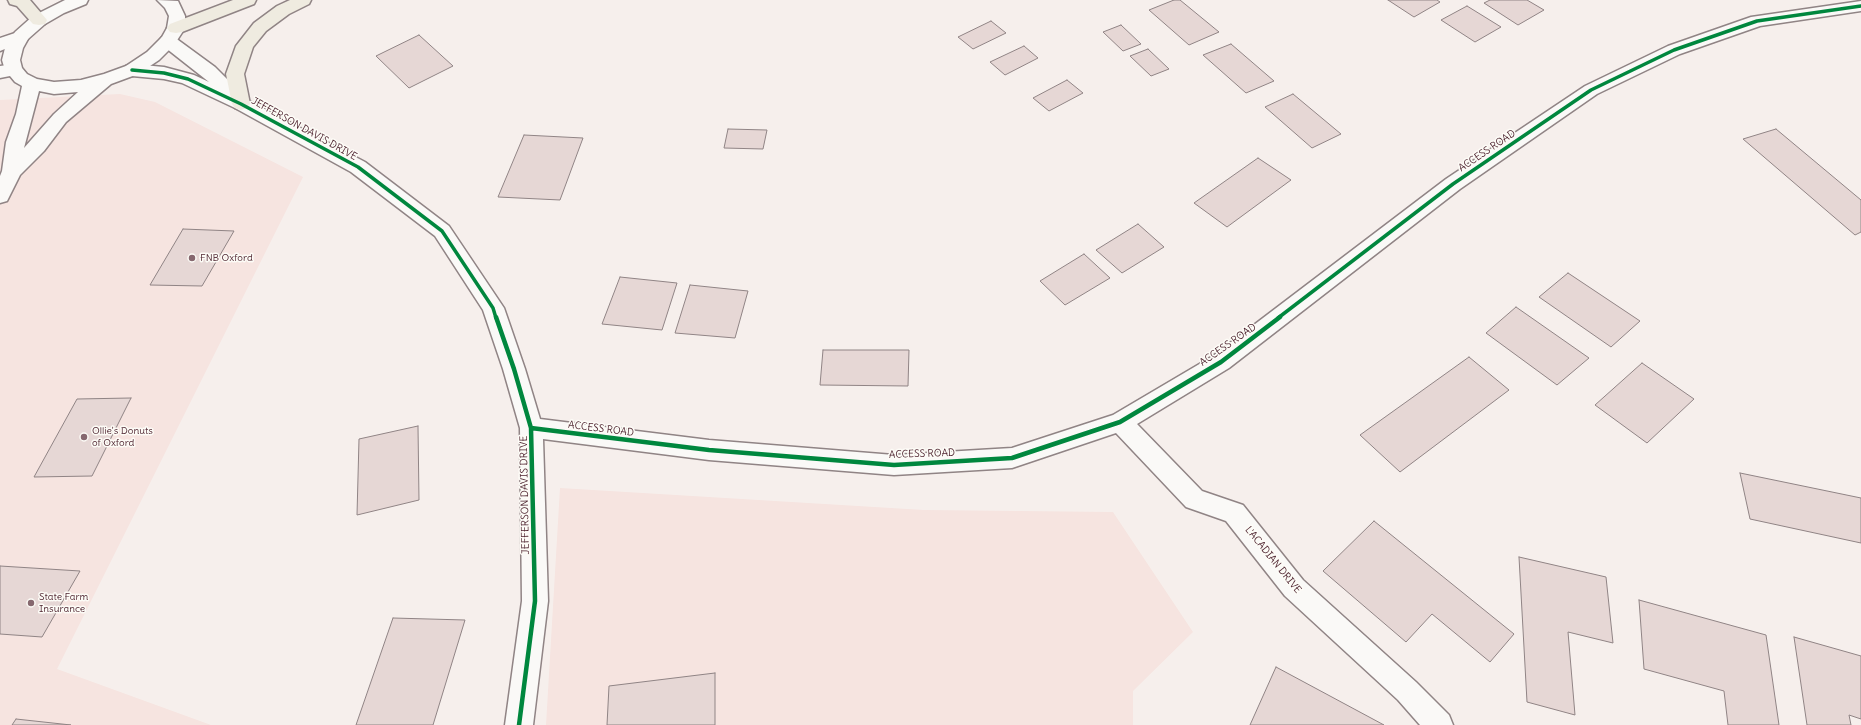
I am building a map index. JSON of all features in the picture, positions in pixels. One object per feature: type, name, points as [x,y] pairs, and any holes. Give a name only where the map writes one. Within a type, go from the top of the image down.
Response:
[{"type":"highway","points":[[16,0],[23,2],[39,20]]},
{"type":"highway","points":[[172,35],[228,6],[248,0]]},
{"type":"highway","points":[[241,104],[235,74],[245,46],[260,27],[283,10],[303,0]]},
{"type":"street","points":[[0,46],[21,36],[39,20],[58,9],[80,0]]},
{"type":"street","points":[[21,36],[14,48],[7,71],[32,84],[54,88],[81,86],[109,79],[132,70],[153,56],[172,35],[177,16],[172,5],[165,0]]},
{"type":"street","name":"ACCESS ROAD","points":[[531,428],[709,450],[894,465],[1012,458],[1120,422],[1221,362],[1453,184],[1591,90],[1674,50],[1757,21],[1861,6]]},
{"type":"street","name":"JEFFERSON DAVIS DRIVE","points":[[172,35],[241,104]]},
{"type":"street","name":"JEFFERSON DAVIS DRIVE","points":[[132,70],[164,73],[188,79],[241,104],[358,167],[442,231],[493,308],[514,369],[531,428],[535,601],[519,725]]},
{"type":"street","points":[[0,196],[12,171],[37,146],[60,118],[81,99],[109,79]]},
{"type":"street","points":[[12,171],[15,142],[25,114],[32,84]]},
{"type":"street","name":"L'ACADIAN DRIVE","points":[[1120,422],[1194,499],[1234,513],[1294,588],[1407,691],[1439,725]]},
{"type":"shaded area","points":[[120,94],[155,102],[303,177],[57,669],[211,725],[0,725],[0,100]]},
{"type":"shaded area","points":[[560,488],[924,510],[1113,512],[1193,632],[1133,691],[1133,725],[546,725]]},
{"type":"building","points":[[1174,0],[1180,0],[1219,32],[1189,45],[1149,10]]},
{"type":"building","points":[[1388,0],[1437,0],[1440,2],[1414,17]]},
{"type":"building","points":[[1490,0],[1527,0],[1544,10],[1518,25],[1484,3]]},
{"type":"building","points":[[1467,6],[1501,27],[1475,42],[1441,20]]},
{"type":"building","points":[[991,21],[1006,33],[973,49],[958,37]]},
{"type":"building","points":[[1121,25],[1141,44],[1123,51],[1103,32]]},
{"type":"building","points":[[419,35],[453,66],[409,88],[376,56]]},
{"type":"building","points":[[1231,44],[1274,81],[1246,93],[1203,55]]},
{"type":"building","points":[[1024,46],[1038,58],[1005,75],[990,62]]},
{"type":"building","points":[[1148,49],[1169,69],[1151,76],[1130,56]]},
{"type":"building","points":[[1067,80],[1083,93],[1049,111],[1033,98]]},
{"type":"building","points":[[1293,94],[1341,134],[1312,148],[1265,107]]},
{"type":"building","points":[[728,129],[767,130],[763,149],[724,148]]},
{"type":"building","points":[[1776,129],[1861,200],[1861,232],[1855,235],[1743,139]]},
{"type":"building","points":[[524,135],[583,138],[560,200],[498,197]]},
{"type":"building","points":[[1258,158],[1291,180],[1227,227],[1194,203]]},
{"type":"building","points":[[1138,224],[1164,247],[1122,273],[1096,250]]},
{"type":"building","name":"FNB Oxford","points":[[183,229],[234,231],[202,286],[150,285]]},
{"type":"building","points":[[1084,254],[1110,278],[1065,305],[1040,281]]},
{"type":"building","points":[[1568,273],[1640,321],[1611,347],[1539,297]]},
{"type":"building","points":[[620,277],[677,283],[662,330],[602,324]]},
{"type":"building","points":[[690,285],[748,291],[735,338],[675,333]]},
{"type":"building","points":[[1516,307],[1589,358],[1557,385],[1486,333]]},
{"type":"building","points":[[823,350],[909,350],[908,386],[820,385]]},
{"type":"building","points":[[1469,357],[1509,390],[1400,472],[1360,435]]},
{"type":"building","points":[[1642,363],[1694,399],[1647,443],[1595,405]]},
{"type":"building","name":"Ollie's Donuts of Oxford","points":[[131,398],[92,476],[34,477],[77,399]]},
{"type":"building","points":[[418,426],[419,500],[357,515],[359,439]]},
{"type":"building","points":[[1740,473],[1861,498],[1861,543],[1750,519]]},
{"type":"building","points":[[1374,521],[1514,634],[1490,662],[1432,614],[1406,642],[1323,571]]},
{"type":"building","points":[[1519,557],[1606,577],[1613,643],[1568,632],[1575,715],[1527,702]]},
{"type":"building","name":"State Farm Insurance","points":[[0,566],[80,571],[42,637],[0,634]]},
{"type":"building","points":[[1639,600],[1766,635],[1779,725],[1728,725],[1724,691],[1644,669]]},
{"type":"building","points":[[393,618],[465,620],[433,725],[356,725]]},
{"type":"building","points":[[1794,637],[1861,656],[1861,719],[1849,715],[1851,725],[1807,725]]},
{"type":"building","points":[[1276,667],[1384,725],[1250,725]]},
{"type":"building","points":[[715,673],[715,725],[607,725],[609,686]]},
{"type":"building","points":[[16,719],[71,725],[12,725]]},
{"type":"cycle path","points":[[531,428],[709,450],[894,465],[1012,458],[1120,422],[1221,362],[1453,184],[1591,90],[1674,50],[1757,21],[1861,6]]},
{"type":"cycle path","points":[[132,70],[164,73],[188,79],[241,104],[358,167],[442,231],[493,308],[514,369],[531,428],[535,601],[519,725]]},
{"type":"place","name":"FNB Oxford","points":[[192,258]]},
{"type":"place","name":"Ollie's Donuts of Oxford","points":[[84,437]]},
{"type":"place","name":"State Farm Insurance","points":[[31,603]]}]
